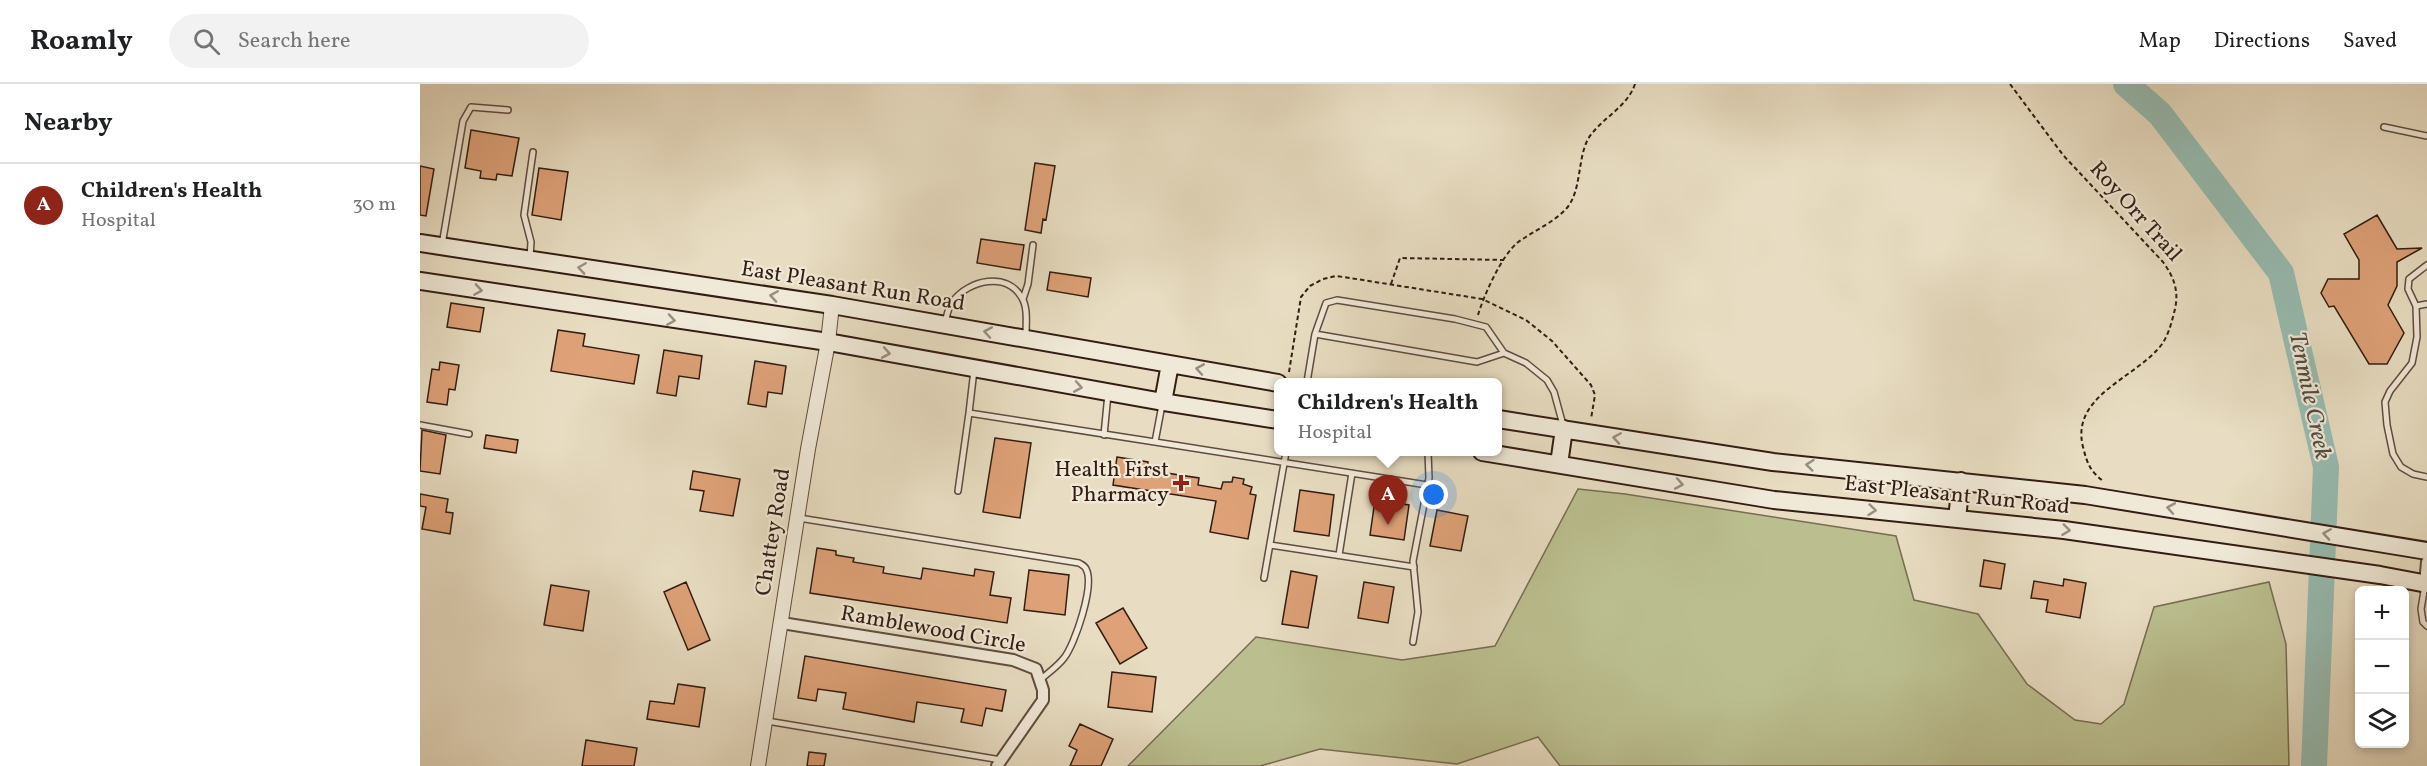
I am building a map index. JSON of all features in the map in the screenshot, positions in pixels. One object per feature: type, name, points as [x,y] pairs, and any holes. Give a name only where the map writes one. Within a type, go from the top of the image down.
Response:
[{"type":"main road","name":"East Pleasant Run Road","points":[[420,243],[832,305],[1274,382]]},
{"type":"main road","points":[[420,281],[828,342],[1108,393],[1274,419]]},
{"type":"main road","points":[[1163,402],[1170,364]]},
{"type":"main road","name":"East Pleasant Run Road","points":[[1502,420],[1773,462],[2085,495],[2427,551]]},
{"type":"main road","points":[[1559,464],[1564,429]]},
{"type":"main road","name":"East Pleasant Run Road","points":[[1502,455],[1774,500],[2064,530],[2380,575],[2426,584]]},
{"type":"main road","points":[[1957,519],[1961,481]]},
{"type":"street","name":"Chattey Road","points":[[758,766],[828,342],[832,305]]},
{"type":"street","points":[[2426,584],[2427,562]]},
{"type":"street","name":"Ramblewood Circle","points":[[782,623],[1013,660],[1036,669],[1043,700],[999,763]]},
{"type":"lane","points":[[442,247],[464,121],[471,107],[508,110]]},
{"type":"lane","points":[[2384,127],[2427,136]]},
{"type":"lane","points":[[530,260],[531,242],[524,215],[533,152]]},
{"type":"lane","points":[[1023,299],[1028,284],[1033,245]]},
{"type":"lane","points":[[2427,265],[2409,279],[2408,289],[2416,306],[2417,337],[2412,363],[2390,391],[2385,402],[2393,454],[2401,467],[2413,474],[2427,477]]},
{"type":"lane","points":[[945,325],[949,307],[954,299],[980,283],[991,280],[1015,289],[1023,299],[1026,310],[1026,339]]},
{"type":"lane","points":[[1308,378],[1315,334],[1326,303],[1337,300],[1475,323],[1486,327],[1504,353],[1526,363],[1547,381],[1554,392],[1564,429]]},
{"type":"lane","points":[[2416,306],[2427,304]]},
{"type":"lane","points":[[1315,334],[1477,362],[1504,353]]},
{"type":"lane","points":[[958,492],[974,369]]},
{"type":"lane","points":[[1104,435],[1108,393]]},
{"type":"lane","points":[[1155,442],[1163,402]]},
{"type":"lane","points":[[969,413],[1427,485]]},
{"type":"lane","points":[[420,426],[469,434]]},
{"type":"lane","points":[[1264,578],[1285,456]]},
{"type":"lane","points":[[1413,642],[1418,612],[1413,561],[1427,485],[1428,456]]},
{"type":"lane","points":[[1339,555],[1352,473]]},
{"type":"lane","points":[[798,518],[1079,563],[1086,569],[1089,580],[1086,601],[1074,640],[1064,658],[1040,680]]},
{"type":"lane","points":[[1270,545],[1414,567]]},
{"type":"lane","points":[[2426,584],[2421,609],[2423,622],[2427,626]]},
{"type":"lane","points":[[766,721],[999,763]]},
{"type":"path","points":[[1475,323],[1482,299],[1503,260],[1516,244],[1567,208],[1575,190],[1587,141],[1597,127],[1626,101],[1635,84]]},
{"type":"path","name":"Roy Orr Trail","points":[[2010,84],[2063,155],[2163,262],[2173,275],[2176,287],[2173,319],[2162,344],[2104,392],[2084,416],[2081,439],[2089,464],[2092,472],[2109,486]]},
{"type":"path","points":[[1391,284],[1400,258],[1503,260]]},
{"type":"green space","points":[[1578,489],[1625,494],[1896,536],[1914,600],[1978,614],[2027,684],[2075,720],[2101,724],[2124,704],[2154,607],[2269,582],[2286,644],[2289,766],[1560,766],[1538,737],[1457,764],[1320,749],[1260,766],[1128,766],[1256,637],[1402,660],[1495,646]]},
{"type":"building","points":[[471,130],[519,138],[512,176],[497,174],[496,180],[480,178],[481,171],[465,168]]},
{"type":"building","points":[[1035,163],[1055,166],[1046,220],[1043,219],[1041,233],[1025,230]]},
{"type":"building","points":[[420,166],[434,169],[426,216],[420,215]]},
{"type":"building","points":[[539,168],[568,172],[561,220],[532,215]]},
{"type":"building","points":[[2377,215],[2397,249],[2422,248],[2397,262],[2397,286],[2388,305],[2404,333],[2387,364],[2369,364],[2334,306],[2329,307],[2321,293],[2328,279],[2359,279],[2359,260],[2344,234]]},
{"type":"building","points":[[981,239],[1024,245],[1020,270],[977,263]]},
{"type":"building","points":[[1050,272],[1091,278],[1088,297],[1047,290]]},
{"type":"building","points":[[451,303],[484,308],[480,332],[447,327]]},
{"type":"building","points":[[558,330],[585,334],[583,346],[639,355],[634,384],[551,371]]},
{"type":"building","points":[[664,350],[702,356],[699,379],[679,376],[676,396],[657,393]]},
{"type":"building","points":[[755,361],[786,366],[782,394],[768,392],[766,407],[748,404]]},
{"type":"building","points":[[440,362],[459,365],[455,390],[449,389],[447,405],[427,402],[432,369],[439,370]]},
{"type":"building","points":[[422,430],[446,435],[440,474],[420,471]]},
{"type":"building","points":[[486,435],[518,440],[516,453],[484,448]]},
{"type":"building","points":[[995,438],[1031,443],[1020,518],[983,512]]},
{"type":"building","points":[[1117,457],[1148,462],[1147,470],[1199,478],[1198,485],[1221,489],[1223,482],[1232,482],[1233,477],[1244,479],[1243,484],[1252,487],[1250,494],[1256,495],[1248,539],[1210,532],[1216,501],[1113,485]]},
{"type":"building","points":[[693,471],[740,479],[733,516],[700,511],[704,491],[690,489]]},
{"type":"building","points":[[1300,490],[1334,495],[1329,536],[1294,531]]},
{"type":"building","points":[[420,494],[448,499],[446,512],[453,513],[450,534],[422,529],[426,507],[420,506]]},
{"type":"building","points":[[1375,500],[1409,505],[1404,540],[1370,535]]},
{"type":"building","points":[[1437,510],[1468,516],[1461,551],[1430,546]]},
{"type":"building","points":[[817,548],[836,551],[836,555],[854,558],[853,562],[884,567],[883,573],[921,579],[923,568],[974,576],[975,569],[994,572],[990,595],[1011,598],[1007,623],[810,593]]},
{"type":"building","points":[[1984,560],[2005,564],[2001,589],[1980,586]]},
{"type":"building","points":[[1029,570],[1069,575],[1065,615],[1024,610]]},
{"type":"building","points":[[1291,571],[1317,576],[1308,628],[1282,624]]},
{"type":"building","points":[[2064,579],[2086,583],[2080,618],[2046,612],[2048,600],[2031,598],[2034,581],[2063,586]]},
{"type":"building","points":[[686,582],[710,640],[688,650],[664,592]]},
{"type":"building","points":[[1364,582],[1394,587],[1388,623],[1358,618]]},
{"type":"building","points":[[551,585],[589,591],[583,631],[544,625]]},
{"type":"building","points":[[1123,608],[1147,648],[1120,664],[1096,623]]},
{"type":"building","points":[[805,656],[1006,690],[1002,711],[986,708],[982,726],[961,722],[964,709],[917,702],[914,722],[843,709],[846,693],[818,689],[816,701],[798,698]]},
{"type":"building","points":[[1112,672],[1156,677],[1152,712],[1108,707]]},
{"type":"building","points":[[678,684],[705,688],[699,727],[647,719],[650,701],[674,704]]},
{"type":"building","points":[[1080,724],[1113,739],[1101,766],[1070,766],[1077,750],[1069,746]]},
{"type":"building","points":[[586,740],[637,748],[634,766],[582,766]]},
{"type":"building","points":[[809,752],[826,754],[824,766],[807,766]]},
{"type":"waterway","name":"Tenmile Creek","points":[[2126,84],[2160,114],[2281,273],[2326,467],[2314,766]]},
{"type":"place","name":"Health First Pharmacy","points":[[1181,483]]},
{"type":"place","name":"Children's Health","points":[[1388,525]]}]
